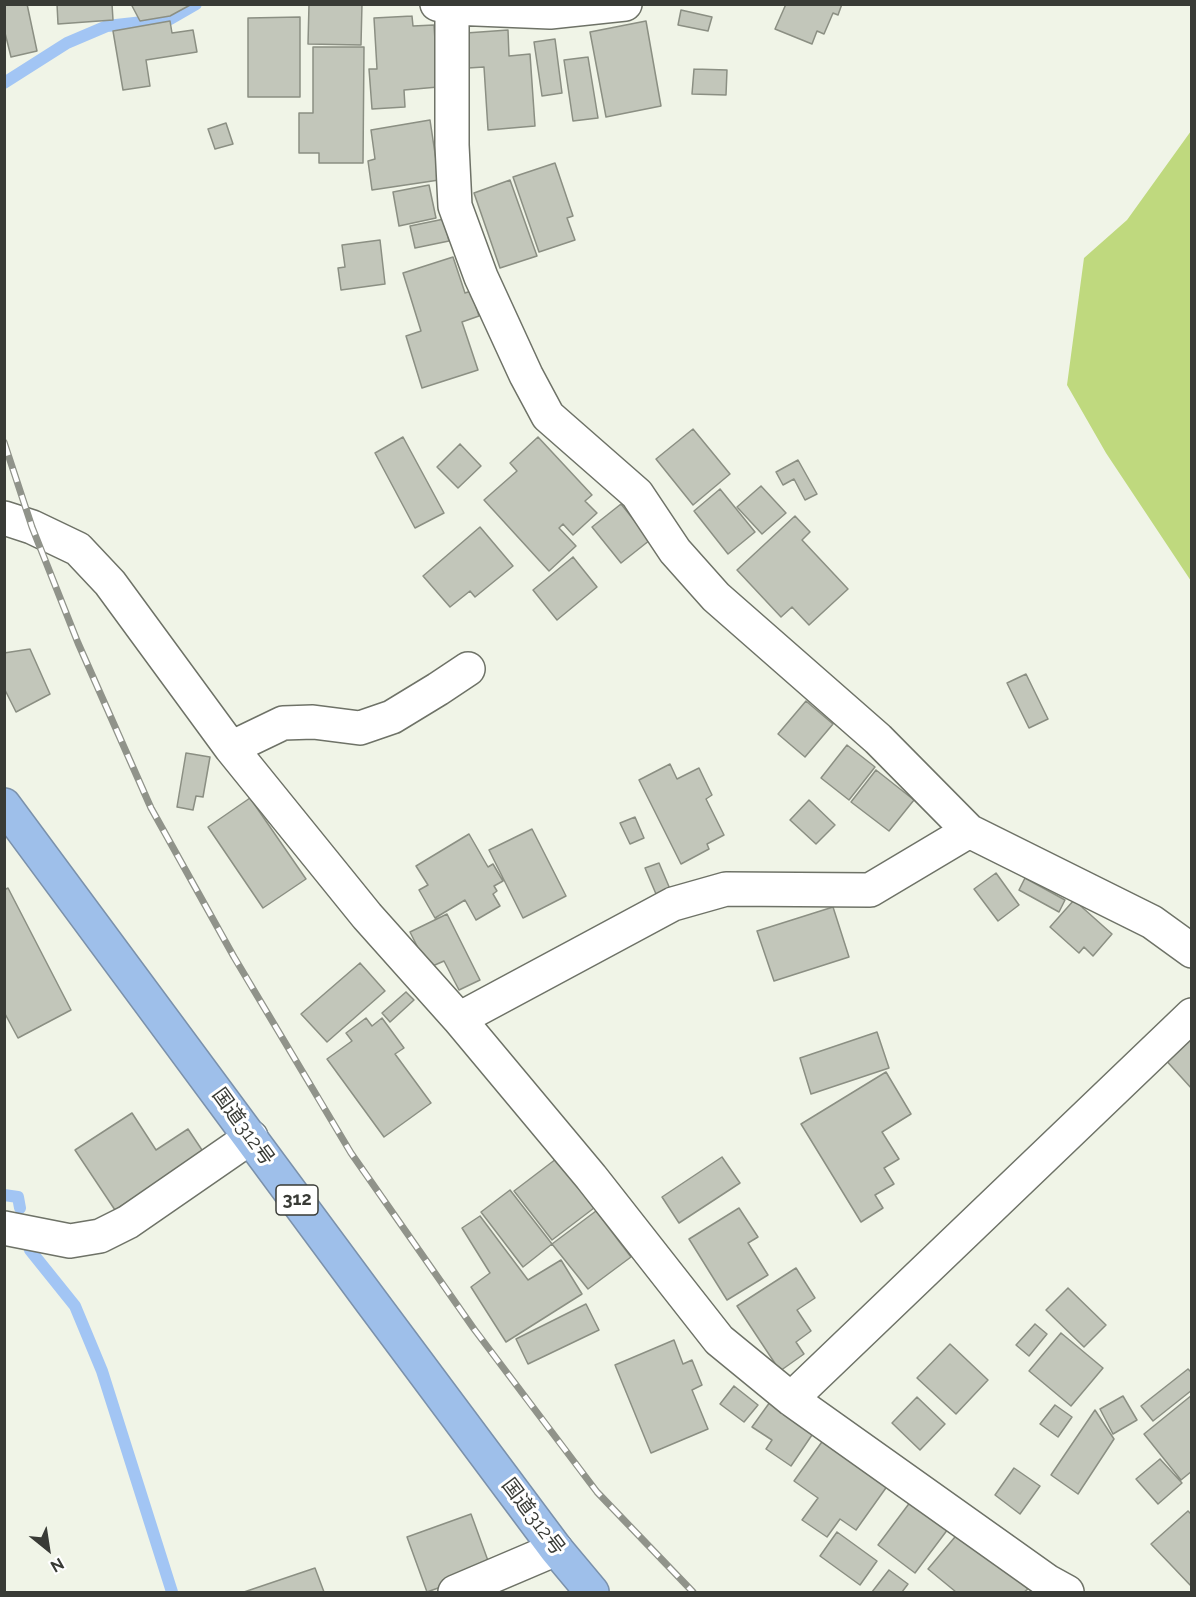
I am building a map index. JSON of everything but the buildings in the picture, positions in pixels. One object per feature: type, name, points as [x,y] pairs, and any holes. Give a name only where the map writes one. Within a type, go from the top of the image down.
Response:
[{"type":"highway","name":"国道312号","points":[[4,805],[556,1549],[592,1593]]},
{"type":"street","points":[[625,4],[550,12],[444,6],[454,206],[481,277],[526,375],[548,416],[637,494],[675,551],[716,597],[878,739],[969,831],[1152,922],[1191,951]]},
{"type":"street","points":[[4,518],[32,527],[78,549],[110,583],[231,748],[367,916],[459,1019],[591,1177],[719,1340],[791,1399],[1052,1589]]},
{"type":"street","points":[[231,748],[283,723],[313,722],[360,728],[392,717],[468,669]]},
{"type":"street","points":[[459,1019],[673,904],[726,889],[870,890],[969,831]]},
{"type":"street","points":[[791,1399],[1191,1015]]},
{"type":"street","points":[[4,1228],[70,1241],[100,1236],[128,1222],[251,1137]]},
{"type":"street","points":[[455,1593],[556,1549]]},
{"type":"green space","points":[[1191,131],[1191,581],[1106,453],[1067,385],[1084,258],[1127,220]]},
{"type":"waterway","points":[[4,83],[67,43],[107,26],[170,19],[196,4]]},
{"type":"waterway","points":[[4,1195],[18,1197],[20,1208]]},
{"type":"waterway","points":[[30,1250],[75,1306],[102,1371],[172,1592]]},
{"type":"railway","points":[[4,442],[32,527],[78,643],[151,808],[234,957],[351,1153],[474,1329],[597,1492],[693,1592]]}]
